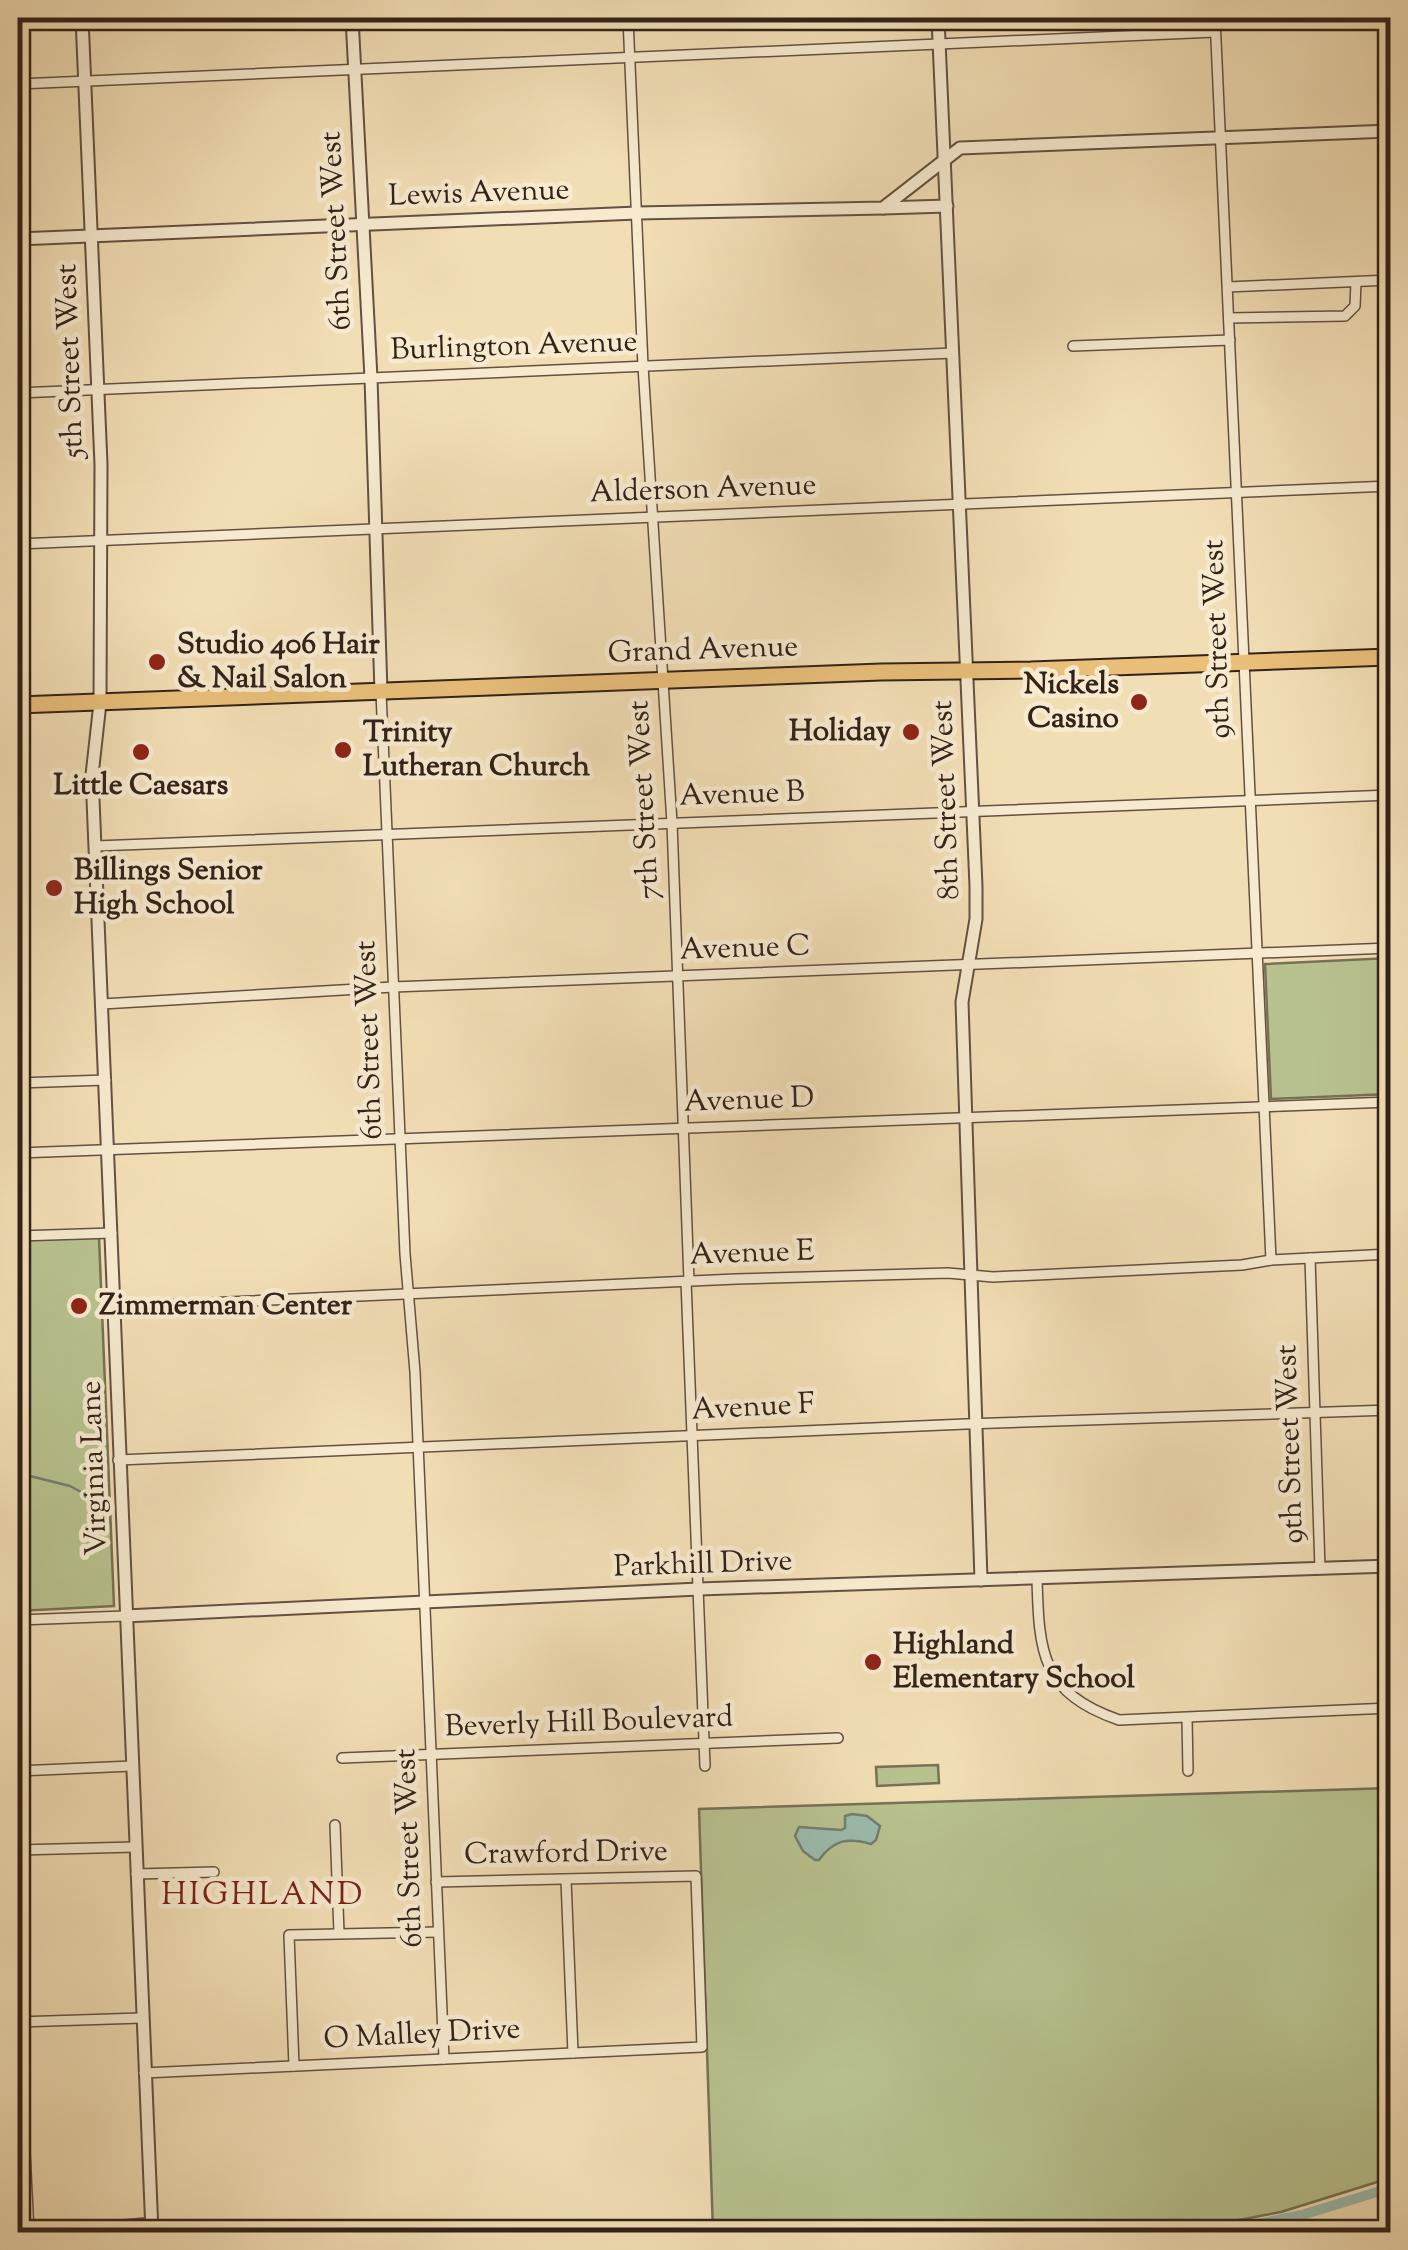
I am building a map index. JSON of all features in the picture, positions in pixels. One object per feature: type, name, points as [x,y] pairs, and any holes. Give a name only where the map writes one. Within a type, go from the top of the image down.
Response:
[{"type":"main road","name":"Grand Avenue","points":[[18,705],[1390,657]]},
{"type":"street","name":"5th Street West","points":[[82,18],[98,390],[100,702]]},
{"type":"street","name":"6th Street West","points":[[352,18],[444,2059]]},
{"type":"street","name":"7th Street West","points":[[628,18],[643,366],[680,977],[691,1436],[705,1766]]},
{"type":"street","name":"8th Street West","points":[[938,18],[976,919],[962,1002],[981,1580]]},
{"type":"street","name":"9th Street West","points":[[1214,18],[1271,1260]]},
{"type":"street","points":[[18,84],[1215,32]]},
{"type":"street","points":[[883,208],[960,148],[1390,131]]},
{"type":"street","name":"Lewis Avenue","points":[[18,238],[637,213],[947,206]]},
{"type":"street","points":[[1228,287],[1390,280]]},
{"type":"street","points":[[1229,318],[1345,316],[1355,306],[1356,282]]},
{"type":"street","points":[[1073,346],[1230,340]]},
{"type":"street","name":"Burlington Avenue","points":[[18,393],[952,353]]},
{"type":"street","name":"Alderson Avenue","points":[[18,544],[1390,486]]},
{"type":"street","name":"Virginia Lane","points":[[100,702],[92,775],[152,2228]]},
{"type":"street","name":"Avenue B","points":[[96,846],[1390,795]]},
{"type":"street","name":"Avenue C","points":[[102,1004],[393,987],[1390,948]]},
{"type":"street","points":[[18,1083],[106,1080]]},
{"type":"street","name":"Avenue D","points":[[18,1154],[1390,1102]]},
{"type":"street","points":[[18,1236],[112,1233]]},
{"type":"street","name":"Avenue E","points":[[115,1307],[688,1281],[993,1277],[1390,1254]]},
{"type":"street","name":"9th Street West","points":[[1310,1258],[1320,1569]]},
{"type":"street","name":"Avenue F","points":[[118,1460],[976,1423],[1390,1410]]},
{"type":"street","name":"Parkhill Drive","points":[[18,1620],[699,1589],[1390,1566]]},
{"type":"street","points":[[1037,1579],[1042,1650],[1056,1679],[1084,1708],[1119,1720],[1390,1708]]},
{"type":"street","points":[[1187,1718],[1188,1771]]},
{"type":"street","name":"Beverly Hill Boulevard","points":[[342,1758],[838,1738]]},
{"type":"street","points":[[18,1771],[132,1766]]},
{"type":"street","points":[[335,1825],[339,1933]]},
{"type":"street","points":[[18,1850],[135,1846]]},
{"type":"street","points":[[136,1874],[214,1872]]},
{"type":"street","name":"Crawford Drive","points":[[436,1882],[696,1876],[702,2047]]},
{"type":"street","points":[[566,1880],[573,2053]]},
{"type":"street","points":[[294,2066],[289,1935],[438,1932]]},
{"type":"street","points":[[18,2012],[25,2230],[152,2228]]},
{"type":"street","points":[[18,2022],[142,2018]]},
{"type":"street","name":"O Malley Drive","points":[[144,2072],[702,2047]]},
{"type":"green space","points":[[1390,958],[1390,1094],[1271,1099],[1265,964]]},
{"type":"green space","points":[[99,1237],[114,1606],[18,1611],[18,1240]]},
{"type":"green space","points":[[938,1765],[939,1783],[877,1786],[876,1767]]},
{"type":"green space","points":[[1390,1788],[1390,2178],[1281,2212],[1175,2232],[713,2232],[699,1809]]},
{"type":"shaded area","points":[[845,1816],[867,1816],[880,1826],[871,1844],[842,1842],[819,1860],[803,1851],[795,1836],[799,1827],[841,1830],[845,1828]]},
{"type":"waterway","points":[[18,1473],[70,1486],[85,1494],[90,1512],[110,1514]]},
{"type":"waterway","points":[[1217,2232],[1302,2215],[1390,2188]]},
{"type":"place","name":"Studio 406 Hair & Nail Salon","points":[[157,662]]},
{"type":"place","name":"Nickels Casino","points":[[1139,702]]},
{"type":"place","name":"Holiday","points":[[911,732]]},
{"type":"place","name":"Trinity Lutheran Church","points":[[343,750]]},
{"type":"place","name":"Little Caesars","points":[[141,752]]},
{"type":"place","name":"Billings Senior High School","points":[[54,888]]},
{"type":"place","name":"Zimmerman Center","points":[[79,1306]]},
{"type":"place","name":"Highland Elementary School","points":[[873,1662]]},
{"type":"district","name":"HIGHLAND","points":[[263,1896]]}]
